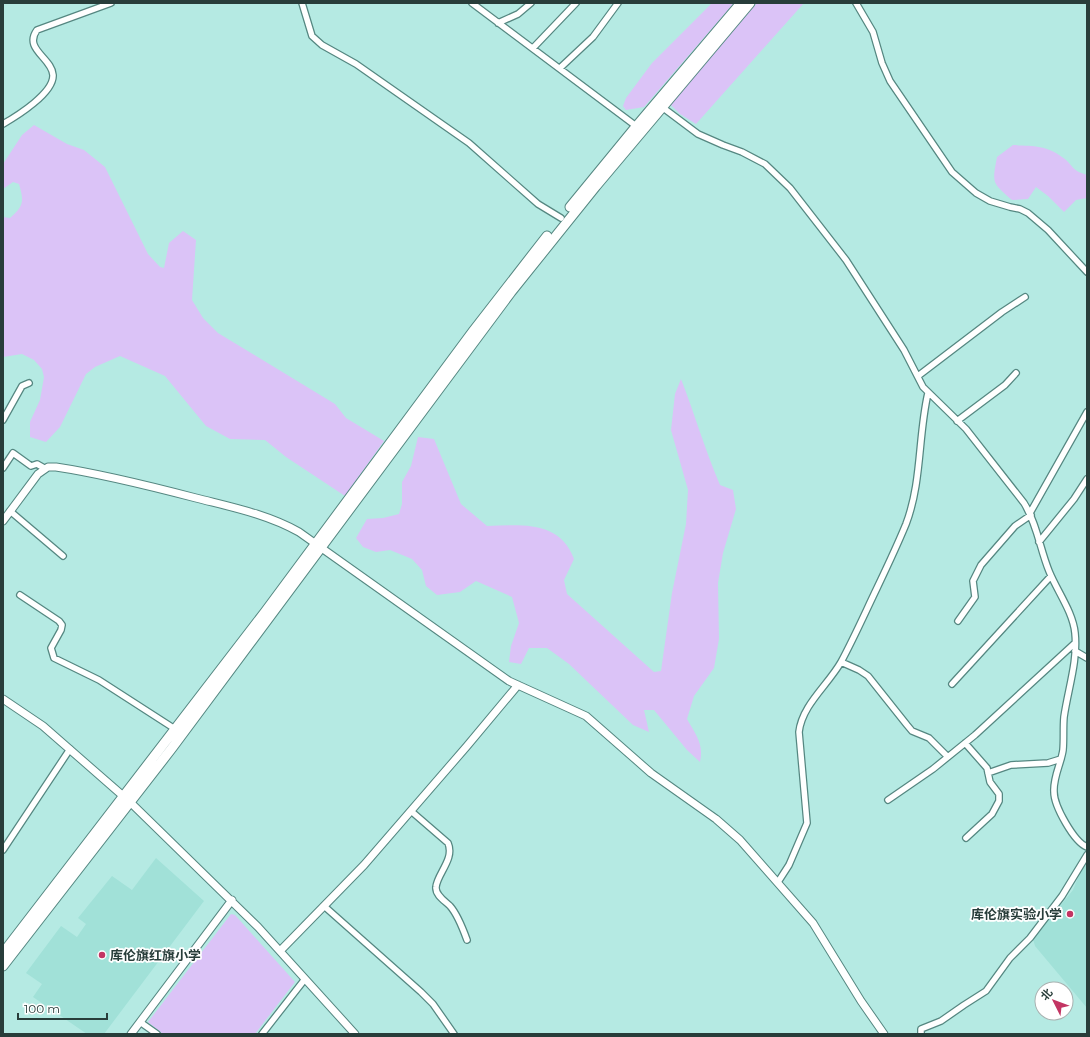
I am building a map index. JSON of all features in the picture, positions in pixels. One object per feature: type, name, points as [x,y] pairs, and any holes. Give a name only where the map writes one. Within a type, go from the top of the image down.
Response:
[{"type":"main road","points":[[3,953],[127,799],[175,729],[319,545],[474,330],[561,218],[636,126],[741,3]]},
{"type":"main road","points":[[3,966],[127,799],[511,292],[662,107],[750,3]]},
{"type":"street","points":[[3,124],[24,111],[39,99],[48,88],[53,77],[52,69],[34,45],[33,39],[37,30],[110,3]]},
{"type":"street","points":[[302,3],[312,36],[322,45],[356,64],[469,143],[538,204],[561,218]]},
{"type":"street","points":[[472,3],[636,126]]},
{"type":"street","points":[[498,23],[518,14],[531,3]]},
{"type":"street","points":[[533,48],[576,3]]},
{"type":"street","points":[[560,68],[593,37],[618,3]]},
{"type":"street","points":[[856,3],[873,32],[882,62],[890,81],[952,172],[976,192],[990,201],[1010,208],[1020,209],[1028,214],[1048,230],[1087,272]]},
{"type":"street","points":[[662,107],[698,134],[742,152],[765,164],[790,188],[846,260],[904,350],[928,393],[979,445],[1030,514],[1051,576],[1071,618],[1075,643],[1072,680],[1064,716],[1061,759],[1054,790],[1055,802],[1076,838],[1082,845],[1087,847]]},
{"type":"street","points":[[918,376],[1002,312],[1025,298]]},
{"type":"street","points":[[957,421],[1005,385],[1016,374]]},
{"type":"street","points":[[3,420],[22,386],[29,383]]},
{"type":"street","points":[[778,882],[789,865],[807,824],[799,732],[800,726],[815,698],[841,662],[855,635],[906,523],[918,475],[923,415],[928,393]]},
{"type":"street","points":[[958,620],[975,596],[973,581],[981,565],[1015,526],[1030,514],[1087,412]]},
{"type":"street","points":[[3,468],[13,453],[31,466],[37,464],[44,468],[56,467],[80,471],[255,513],[286,524],[319,545],[462,649],[518,685],[575,710],[596,723],[646,768],[721,823],[740,840],[813,923],[861,1001],[884,1034]]},
{"type":"street","points":[[3,454],[10,458]]},
{"type":"street","points":[[3,521],[44,468]]},
{"type":"street","points":[[1040,542],[1074,499],[1087,479]]},
{"type":"street","points":[[10,511],[63,556]]},
{"type":"street","points":[[952,684],[1051,576]]},
{"type":"street","points":[[20,595],[59,621],[62,625],[61,630],[51,648],[54,658],[99,680],[175,729]]},
{"type":"street","points":[[888,800],[933,769],[947,756],[965,743],[1075,643]]},
{"type":"street","points":[[1075,651],[1087,658]]},
{"type":"street","points":[[841,662],[868,676],[912,731],[929,738],[947,756]]},
{"type":"street","points":[[280,951],[364,865],[518,685]]},
{"type":"street","points":[[3,699],[43,726],[127,799],[232,900],[355,1034]]},
{"type":"street","points":[[965,743],[987,768],[990,782],[999,794],[999,801],[992,814],[966,838]]},
{"type":"street","points":[[3,850],[70,749]]},
{"type":"street","points":[[988,773],[1011,766],[1048,764],[1061,759]]},
{"type":"street","points":[[411,811],[448,844],[450,849],[444,871],[436,886],[436,893],[451,908],[463,929],[467,940]]},
{"type":"street","points":[[921,1034],[921,1029],[948,1018],[964,1004],[986,992],[1010,958],[1030,938],[1062,896],[1087,855]]},
{"type":"street","points":[[131,1034],[232,900]]},
{"type":"street","points":[[324,906],[421,992],[432,1004],[454,1034]]},
{"type":"street","points":[[262,1034],[305,979]]},
{"type":"street","points":[[140,1022],[157,1034]]},
{"type":"shaded area","points":[[712,3],[734,3],[644,107],[626,110],[623,106],[626,98],[652,63]]},
{"type":"shaded area","points":[[757,3],[804,3],[696,124],[680,114],[670,104]]},
{"type":"shaded area","points":[[34,125],[67,144],[84,150],[105,167],[148,254],[160,267],[164,268],[169,243],[183,231],[196,240],[192,300],[203,318],[218,333],[335,404],[346,418],[384,441],[345,496],[286,457],[265,440],[230,439],[206,426],[165,376],[120,356],[95,367],[86,374],[60,427],[46,442],[30,437],[30,422],[40,400],[44,377],[42,369],[34,360],[22,354],[3,357],[3,217],[10,218],[15,214],[22,203],[22,195],[19,184],[13,182],[3,189],[3,164],[22,135]]},
{"type":"shaded area","points":[[1013,145],[1044,148],[1056,153],[1069,162],[1075,169],[1087,175],[1087,198],[1076,200],[1064,212],[1048,196],[1036,187],[1028,199],[1012,200],[997,186],[994,173],[997,157]]},
{"type":"shaded area","points":[[681,379],[720,485],[733,490],[736,509],[723,553],[718,583],[719,639],[714,668],[694,696],[687,719],[700,745],[700,762],[687,750],[654,710],[644,710],[649,732],[633,725],[569,664],[547,648],[529,648],[521,664],[509,662],[511,646],[519,623],[512,597],[476,581],[460,592],[437,595],[426,586],[422,570],[412,559],[390,550],[376,552],[363,547],[356,538],[367,519],[383,518],[399,514],[402,504],[402,482],[411,466],[418,437],[434,439],[461,504],[487,526],[526,526],[549,531],[559,537],[568,546],[574,559],[564,580],[567,594],[654,672],[661,671],[672,593],[686,524],[688,490],[671,430],[675,394]]},
{"type":"shaded area","name":"库伦旗红旗小学","points":[[156,858],[204,901],[104,1034],[87,1034],[33,997],[42,984],[26,973],[61,926],[77,937],[86,924],[78,918],[112,876],[132,890]]},
{"type":"shaded area","name":"库伦旗实验小学","points":[[1087,864],[1087,1008],[1074,992],[1074,981],[1064,981],[1035,946],[1033,939],[1073,890],[1081,870]]},
{"type":"shaded area","points":[[231,914],[235,915],[295,982],[255,1034],[163,1034],[148,1022]]},
{"type":"place","name":"库伦旗实验小学","points":[[1070,914]]},
{"type":"place","name":"库伦旗红旗小学","points":[[102,955]]}]
